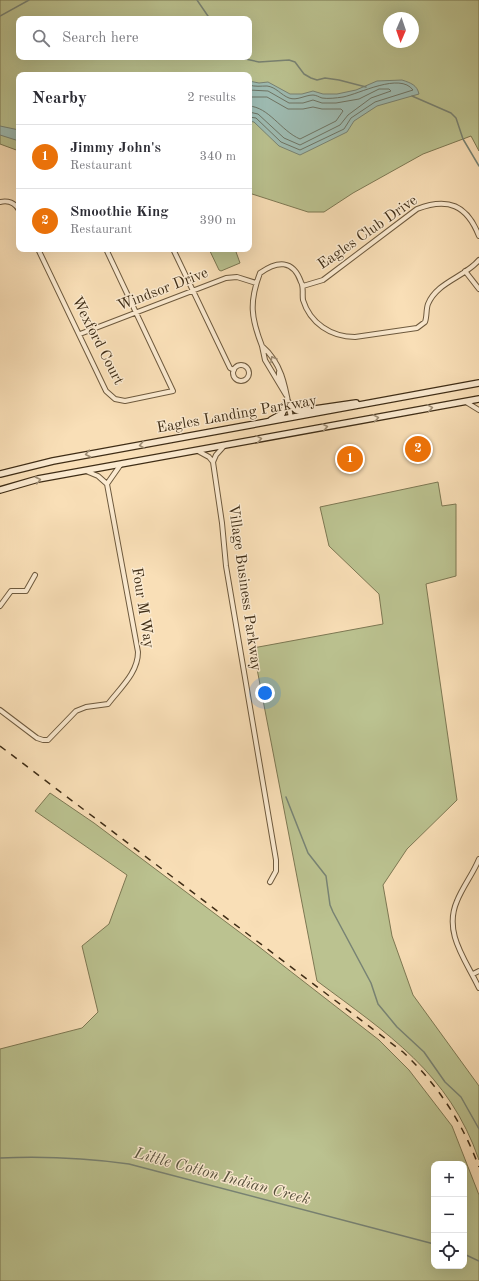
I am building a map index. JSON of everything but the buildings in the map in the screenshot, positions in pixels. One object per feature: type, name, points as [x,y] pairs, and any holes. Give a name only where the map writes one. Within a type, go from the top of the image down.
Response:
[{"type":"main road","name":"Eagles Landing Parkway","points":[[0,474],[46,462],[479,383]]},
{"type":"main road","points":[[287,397],[296,410],[301,411],[348,403],[374,402]]},
{"type":"main road","points":[[264,423],[282,414],[287,397]]},
{"type":"main road","name":"Eagles Landing Parkway","points":[[0,490],[38,479],[479,399]]},
{"type":"street","points":[[0,202],[5,200],[13,203],[16,206]]},
{"type":"street","name":"Eagles Club Drive","points":[[303,286],[323,280],[417,209],[430,204],[440,202],[452,204],[464,211],[476,227],[479,236]]},
{"type":"street","name":"Wexford Court","points":[[39,252],[106,391],[115,399],[125,402],[173,391],[136,313]]},
{"type":"street","points":[[107,252],[136,313]]},
{"type":"street","points":[[174,252],[230,368],[234,370]]},
{"type":"street","points":[[287,397],[265,360],[252,316],[252,301],[256,283],[260,273],[266,268],[283,264],[296,271],[303,286],[303,299],[306,308],[322,327],[332,334],[345,337],[370,336],[417,328],[425,322],[428,304],[435,294],[446,283],[479,260]]},
{"type":"street","points":[[465,271],[479,289]]},
{"type":"street","name":"Windsor Drive","points":[[80,334],[226,278],[237,278],[256,283]]},
{"type":"street","points":[[262,346],[269,352],[280,370],[279,378],[287,397],[291,418]]},
{"type":"street","points":[[466,401],[479,410]]},
{"type":"street","points":[[196,450],[203,452],[213,462],[220,450],[225,445]]},
{"type":"street","name":"Village Business Parkway","points":[[213,462],[222,523],[226,566],[276,860],[276,871],[270,882]]},
{"type":"street","points":[[86,470],[98,476],[108,484],[121,464]]},
{"type":"street","name":"Four M Way","points":[[0,710],[37,738],[43,740],[50,738],[76,711],[86,707],[108,704],[134,671],[138,661],[138,652],[108,484]]},
{"type":"street","points":[[0,606],[12,591],[26,591],[35,575]]},
{"type":"street","points":[[479,859],[457,900],[453,911],[452,923],[457,947],[473,974],[479,988]]},
{"type":"street","points":[[473,974],[479,971]]},
{"type":"green space","points":[[0,0],[479,0],[479,151],[471,136],[423,154],[353,193],[324,212],[308,212],[252,194],[252,72],[16,72],[16,150],[0,144]]},
{"type":"green space","points":[[210,252],[236,252],[240,263],[221,271],[219,270]]},
{"type":"green space","points":[[438,482],[442,506],[456,504],[456,576],[426,584],[457,800],[407,849],[383,885],[392,936],[413,995],[479,1086],[479,1160],[466,1130],[451,1103],[433,1079],[392,1038],[317,981],[253,648],[383,624],[379,594],[329,546],[320,507]]},
{"type":"green space","points":[[50,793],[94,823],[258,946],[379,1040],[409,1070],[452,1126],[466,1161],[431,1161],[431,1269],[467,1269],[467,1164],[479,1195],[479,1281],[0,1281],[0,1049],[82,1028],[98,1012],[82,946],[109,924],[127,875],[35,811]]},
{"type":"water","points":[[402,80],[417,88],[419,94],[377,106],[354,121],[347,132],[300,155],[279,146],[252,122],[252,82],[259,83],[268,82],[290,94],[302,94],[313,91],[323,94],[337,94],[356,90],[377,81]]},
{"type":"water","points":[[0,126],[16,129],[16,140],[0,135]]},
{"type":"waterway","points":[[0,16],[29,0]]},
{"type":"waterway","points":[[197,0],[208,16]]},
{"type":"waterway","points":[[250,60],[259,62],[289,60],[295,62],[304,74],[311,78],[317,80],[325,78],[339,80],[366,87]]},
{"type":"waterway","points":[[412,96],[451,113],[456,118],[463,139],[479,166]]},
{"type":"waterway","points":[[286,797],[308,853],[326,876],[330,905],[371,983],[378,1004],[397,1027],[424,1052],[445,1082],[461,1097],[479,1129]]},
{"type":"waterway","name":"Little Cotton Indian Creek","points":[[0,1158],[65,1158],[129,1164],[431,1243]]},
{"type":"waterway","name":"Little Cotton Indian Creek","points":[[467,1255],[479,1261]]},
{"type":"railway","points":[[0,746],[403,1052],[416,1065],[448,1105],[465,1135],[479,1167]]},
{"type":"place","name":"Smoothie King","points":[[418,449]]},
{"type":"place","name":"Jimmy John's","points":[[350,459]]}]
